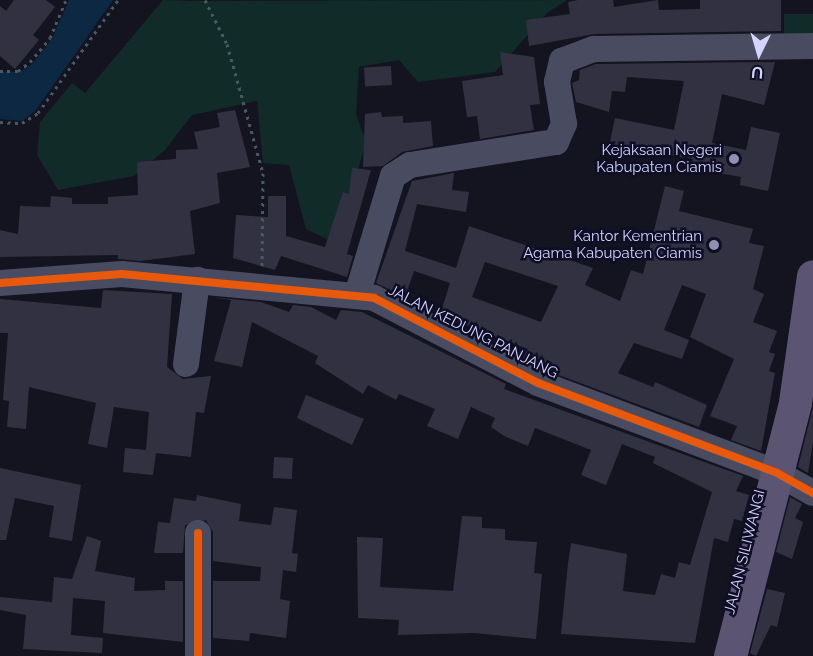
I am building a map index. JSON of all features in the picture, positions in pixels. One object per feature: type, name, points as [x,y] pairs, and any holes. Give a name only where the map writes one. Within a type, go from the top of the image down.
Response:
[{"type":"main road","name":"JALAN SILIWANGI","points":[[730,656],[795,402],[813,276]]},
{"type":"street","points":[[357,295],[393,176],[410,165],[556,142],[564,124],[557,82],[562,61],[594,50],[813,46]]},
{"type":"street","name":"JALAN KEDUNG PANJANG","points":[[0,282],[94,274],[262,283],[357,295],[413,316],[538,383],[777,473],[813,493]]},
{"type":"street","points":[[186,364],[197,280]]},
{"type":"street","points":[[198,533],[198,656]]},
{"type":"path","points":[[0,71],[18,71],[30,62],[50,38],[66,0]]},
{"type":"path","points":[[0,122],[22,123],[38,112],[118,0]]},
{"type":"path","points":[[205,0],[249,110],[263,173],[262,283]]},
{"type":"green space","points":[[163,0],[567,0],[547,13],[495,72],[418,82],[399,60],[359,67],[356,114],[366,142],[337,244],[306,229],[289,165],[263,163],[257,101],[192,115],[165,150],[134,176],[58,190],[37,155],[40,122],[72,83],[85,93]]},
{"type":"green space","points":[[784,14],[813,14],[813,38],[784,38]]},
{"type":"water","points":[[69,0],[113,0],[36,110],[22,121],[0,119],[0,72],[20,72],[32,64],[52,39]]},
{"type":"building","points":[[14,0],[46,0],[55,7],[33,35],[39,40],[15,69],[0,56],[0,6],[6,11]]},
{"type":"building","points":[[613,0],[614,7],[658,0],[659,10],[700,9],[700,0],[781,0],[781,31],[594,34],[529,46],[526,20],[570,14],[568,2]]},
{"type":"building","points":[[500,52],[534,57],[540,104],[530,105],[534,130],[480,139],[477,116],[467,117],[462,81],[503,75]]},
{"type":"building","points":[[775,62],[764,105],[722,94],[712,143],[746,150],[751,127],[780,133],[768,191],[740,185],[741,177],[691,168],[693,159],[609,147],[615,118],[674,130],[684,81],[627,77],[625,92],[612,91],[609,112],[576,102],[572,83],[579,80],[580,70],[596,64]]},
{"type":"building","points":[[391,66],[392,85],[365,86],[364,67]]},
{"type":"building","points":[[235,110],[250,167],[217,173],[220,203],[190,211],[195,254],[140,261],[118,259],[118,255],[0,257],[0,230],[18,234],[20,206],[50,207],[51,196],[72,198],[72,204],[108,204],[108,197],[138,195],[137,162],[176,159],[176,150],[198,149],[194,132],[220,127],[217,113]]},
{"type":"building","points":[[381,112],[382,117],[403,116],[403,123],[431,121],[433,146],[402,152],[383,166],[363,167],[365,114]]},
{"type":"building","points":[[352,168],[371,170],[347,254],[353,256],[347,277],[281,256],[275,270],[233,258],[236,215],[268,217],[268,196],[286,196],[286,236],[325,247],[343,192],[349,194]]},
{"type":"building","points":[[454,173],[452,190],[469,192],[466,212],[417,204],[405,251],[456,268],[469,226],[593,268],[585,285],[620,301],[631,270],[643,274],[665,186],[684,191],[679,211],[753,229],[749,243],[764,246],[753,289],[764,294],[753,322],[777,331],[769,352],[775,354],[769,371],[775,373],[761,451],[731,440],[737,426],[710,416],[734,359],[690,337],[706,294],[682,285],[664,330],[689,340],[682,359],[634,343],[618,373],[653,387],[655,382],[707,405],[699,427],[548,371],[523,358],[528,349],[440,315],[450,283],[414,271],[405,297],[376,283],[412,181]],"holes":[[[485,262],[558,286],[541,322],[472,297]]]},
{"type":"building","points":[[103,290],[172,294],[167,367],[183,379],[211,376],[204,413],[196,412],[191,457],[156,453],[153,475],[123,472],[125,448],[146,450],[149,412],[114,407],[107,448],[88,444],[96,403],[29,387],[26,429],[7,427],[9,401],[3,400],[8,333],[0,333],[0,299],[101,308]]},
{"type":"building","points":[[210,297],[261,302],[289,312],[293,305],[311,307],[336,320],[341,310],[362,312],[506,384],[504,389],[743,476],[736,491],[749,495],[742,521],[734,519],[728,542],[714,538],[695,643],[561,634],[568,563],[571,543],[627,554],[623,591],[655,595],[661,574],[675,578],[679,562],[690,565],[712,492],[653,463],[655,457],[622,444],[606,485],[581,475],[591,450],[535,428],[528,446],[504,436],[491,427],[495,418],[471,407],[458,439],[427,426],[435,409],[399,394],[396,400],[368,385],[363,394],[315,363],[318,356],[252,322],[242,367],[214,361],[231,300]]},
{"type":"building","points":[[306,395],[364,419],[352,445],[297,418]]},
{"type":"building","points":[[813,407],[813,442],[808,473],[798,467]]},
{"type":"building","points":[[274,457],[293,458],[292,479],[273,478]]},
{"type":"building","points":[[0,468],[81,485],[72,541],[49,537],[54,506],[15,498],[6,540],[0,540]]},
{"type":"building","points":[[197,495],[241,504],[239,521],[271,525],[274,507],[297,510],[292,553],[298,554],[296,572],[283,570],[280,599],[290,601],[286,638],[250,633],[249,641],[213,638],[213,581],[260,581],[261,567],[213,561],[213,532],[206,520],[185,525],[183,553],[154,553],[158,522],[170,523],[174,498],[196,501]]},
{"type":"building","points":[[790,497],[802,504],[795,518],[803,522],[792,559],[776,552]]},
{"type":"building","points":[[462,516],[482,517],[482,528],[505,529],[505,540],[537,542],[534,573],[542,574],[536,639],[474,633],[398,635],[399,620],[358,618],[357,537],[383,538],[380,587],[453,591]]},
{"type":"building","points":[[87,536],[101,541],[95,571],[135,578],[134,591],[165,590],[165,581],[183,581],[183,642],[103,633],[105,601],[73,598],[71,635],[103,638],[102,653],[23,649],[26,615],[0,610],[0,597],[52,602],[54,577],[72,579]]},
{"type":"building","points":[[767,589],[785,593],[777,627],[771,625],[756,656],[750,653]]},
{"type":"cycle path","points":[[0,283],[122,274],[374,298],[538,383],[777,473],[813,493]]},
{"type":"cycle path","points":[[198,533],[198,656]]},
{"type":"place","name":"Kejaksaan Negeri Kabupaten Ciamis","points":[[734,159]]},
{"type":"place","name":"Kantor Kementrian Agama Kabupaten Ciamis","points":[[714,245]]}]
